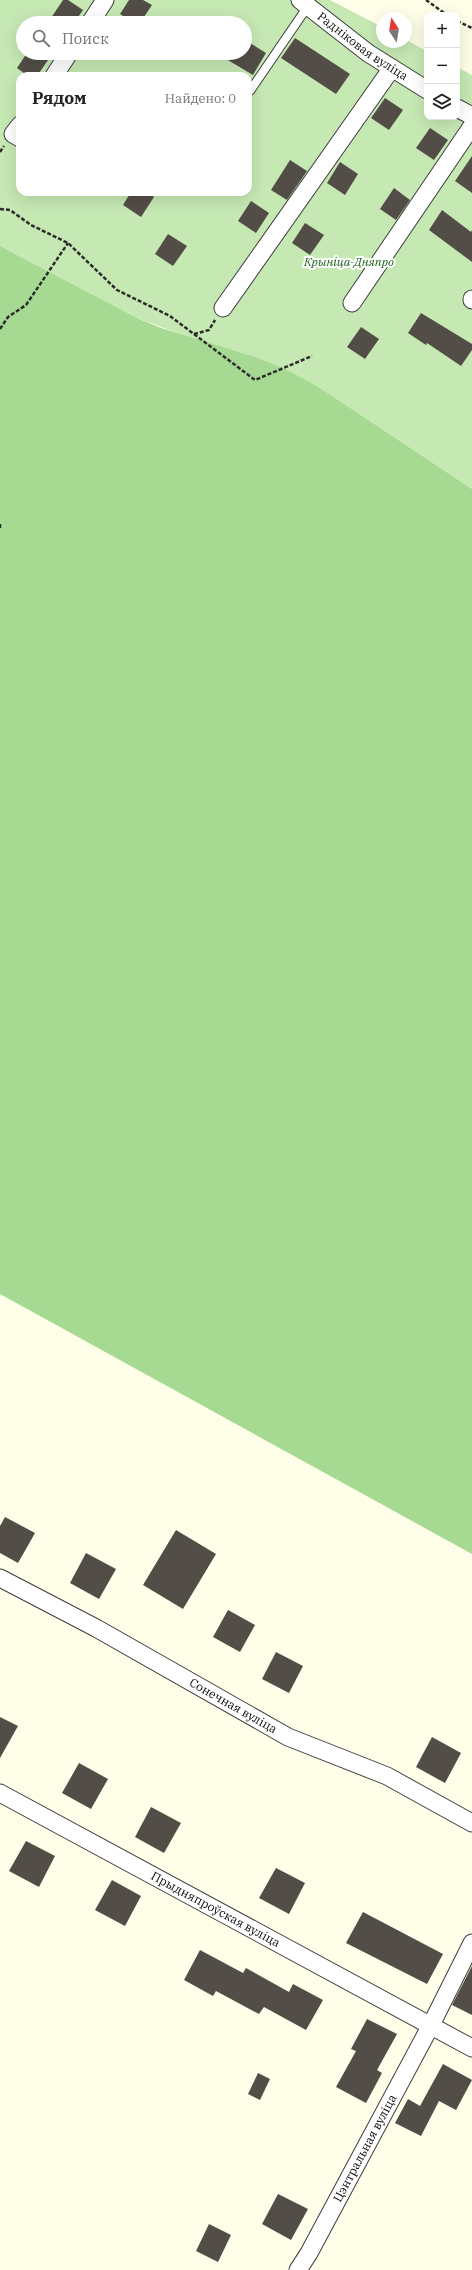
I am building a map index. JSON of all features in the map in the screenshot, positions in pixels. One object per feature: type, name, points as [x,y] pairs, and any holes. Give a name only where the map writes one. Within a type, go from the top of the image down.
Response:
[{"type":"street","points":[[95,16],[105,0]]},
{"type":"street","name":"Радніковая вуліца","points":[[304,3],[343,34],[424,88]]},
{"type":"street","points":[[57,72],[65,60]]},
{"type":"street","points":[[223,308],[392,68]]},
{"type":"street","points":[[460,110],[472,116]]},
{"type":"street","points":[[352,303],[472,126]]},
{"type":"street","name":"Сонечная вуліца","points":[[0,1578],[96,1628],[288,1737],[387,1776],[472,1823]]},
{"type":"street","name":"Прыдняпроўская вуліца","points":[[0,1793],[472,2048]]},
{"type":"street","points":[[431,2025],[472,1943]]},
{"type":"street","name":"Цэнтральная вуліца","points":[[298,2270],[309,2253],[431,2025]]},
{"type":"lane","points":[[252,88],[304,3]]},
{"type":"path","points":[[426,0],[443,12]]},
{"type":"path","points":[[460,22],[472,28]]},
{"type":"path","points":[[0,209],[10,210],[31,225],[68,243],[117,290],[170,316],[255,380],[312,356]]},
{"type":"path","points":[[0,329],[8,317],[26,305],[68,243]]},
{"type":"path","points":[[194,334],[209,330],[223,308]]},
{"type":"path","points":[[0,524],[0,530]]},
{"type":"green space","name":"Крыніца-Дняпро","points":[[0,0],[330,0],[376,24],[376,48],[412,48],[412,43],[424,49],[424,120],[460,120],[460,69],[472,75],[472,489],[317,386],[252,356],[191,338],[137,318],[0,246]]},
{"type":"green space","points":[[0,246],[137,318],[161,328],[252,356],[283,368],[317,386],[472,489],[472,1554],[0,1294]]},
{"type":"building","points":[[63,0],[68,0],[83,10],[79,16],[52,16]]},
{"type":"building","points":[[129,0],[143,0],[152,5],[145,16],[123,16],[120,14]]},
{"type":"building","points":[[295,38],[350,74],[336,94],[281,58]]},
{"type":"building","points":[[252,44],[266,53],[253,75],[252,72],[248,72],[228,60],[252,60]]},
{"type":"building","points":[[22,60],[48,60],[40,72],[22,72],[17,68]]},
{"type":"building","points":[[385,98],[403,110],[389,130],[371,118]]},
{"type":"building","points":[[430,128],[448,140],[434,160],[416,148]]},
{"type":"building","points":[[472,156],[472,193],[455,181]]},
{"type":"building","points":[[290,160],[307,171],[287,200],[271,190]]},
{"type":"building","points":[[340,162],[358,174],[345,195],[327,183]]},
{"type":"building","points":[[394,188],[410,200],[396,220],[380,209]]},
{"type":"building","points":[[129,196],[154,197],[141,217],[123,205]]},
{"type":"building","points":[[251,201],[269,213],[256,233],[238,221]]},
{"type":"building","points":[[442,210],[471,232],[472,230],[472,262],[429,230]]},
{"type":"building","points":[[305,223],[324,235],[310,255],[292,243]]},
{"type":"building","points":[[168,234],[187,246],[173,266],[155,254]]},
{"type":"building","points":[[421,313],[472,344],[472,350],[461,366],[427,343],[426,345],[408,333]]},
{"type":"building","points":[[361,327],[379,339],[365,359],[347,347]]},
{"type":"building","points":[[5,1517],[35,1533],[18,1563],[0,1553],[0,1526]]},
{"type":"building","points":[[176,1530],[216,1554],[183,1609],[143,1585]]},
{"type":"building","points":[[86,1553],[116,1569],[99,1599],[70,1583]]},
{"type":"building","points":[[228,1610],[255,1625],[240,1652],[213,1637]]},
{"type":"building","points":[[276,1652],[303,1666],[289,1693],[262,1679]]},
{"type":"building","points":[[0,1717],[18,1726],[0,1758]]},
{"type":"building","points":[[432,1737],[461,1753],[445,1783],[416,1767]]},
{"type":"building","points":[[79,1763],[108,1779],[91,1809],[62,1793]]},
{"type":"building","points":[[151,1807],[181,1823],[164,1853],[135,1837]]},
{"type":"building","points":[[26,1841],[55,1856],[39,1887],[9,1871]]},
{"type":"building","points":[[276,1868],[305,1883],[289,1914],[259,1898]]},
{"type":"building","points":[[112,1880],[141,1896],[125,1926],[95,1910]]},
{"type":"building","points":[[363,1912],[443,1954],[427,1984],[346,1943]]},
{"type":"building","points":[[200,1950],[243,1973],[246,1968],[289,1992],[293,1984],[323,2000],[306,2030],[264,2007],[259,2014],[216,1991],[213,1996],[184,1980]]},
{"type":"building","points":[[472,1966],[472,2015],[452,2005]]},
{"type":"building","points":[[367,2019],[397,2034],[377,2070],[382,2073],[366,2103],[336,2087],[356,2051],[351,2049]]},
{"type":"building","points":[[443,2064],[472,2080],[456,2110],[439,2101],[421,2136],[395,2123],[408,2099],[420,2106]]},
{"type":"building","points":[[258,2073],[270,2079],[260,2100],[248,2094]]},
{"type":"building","points":[[278,2194],[308,2209],[291,2240],[262,2224]]},
{"type":"building","points":[[209,2224],[231,2235],[218,2262],[196,2251]]}]
